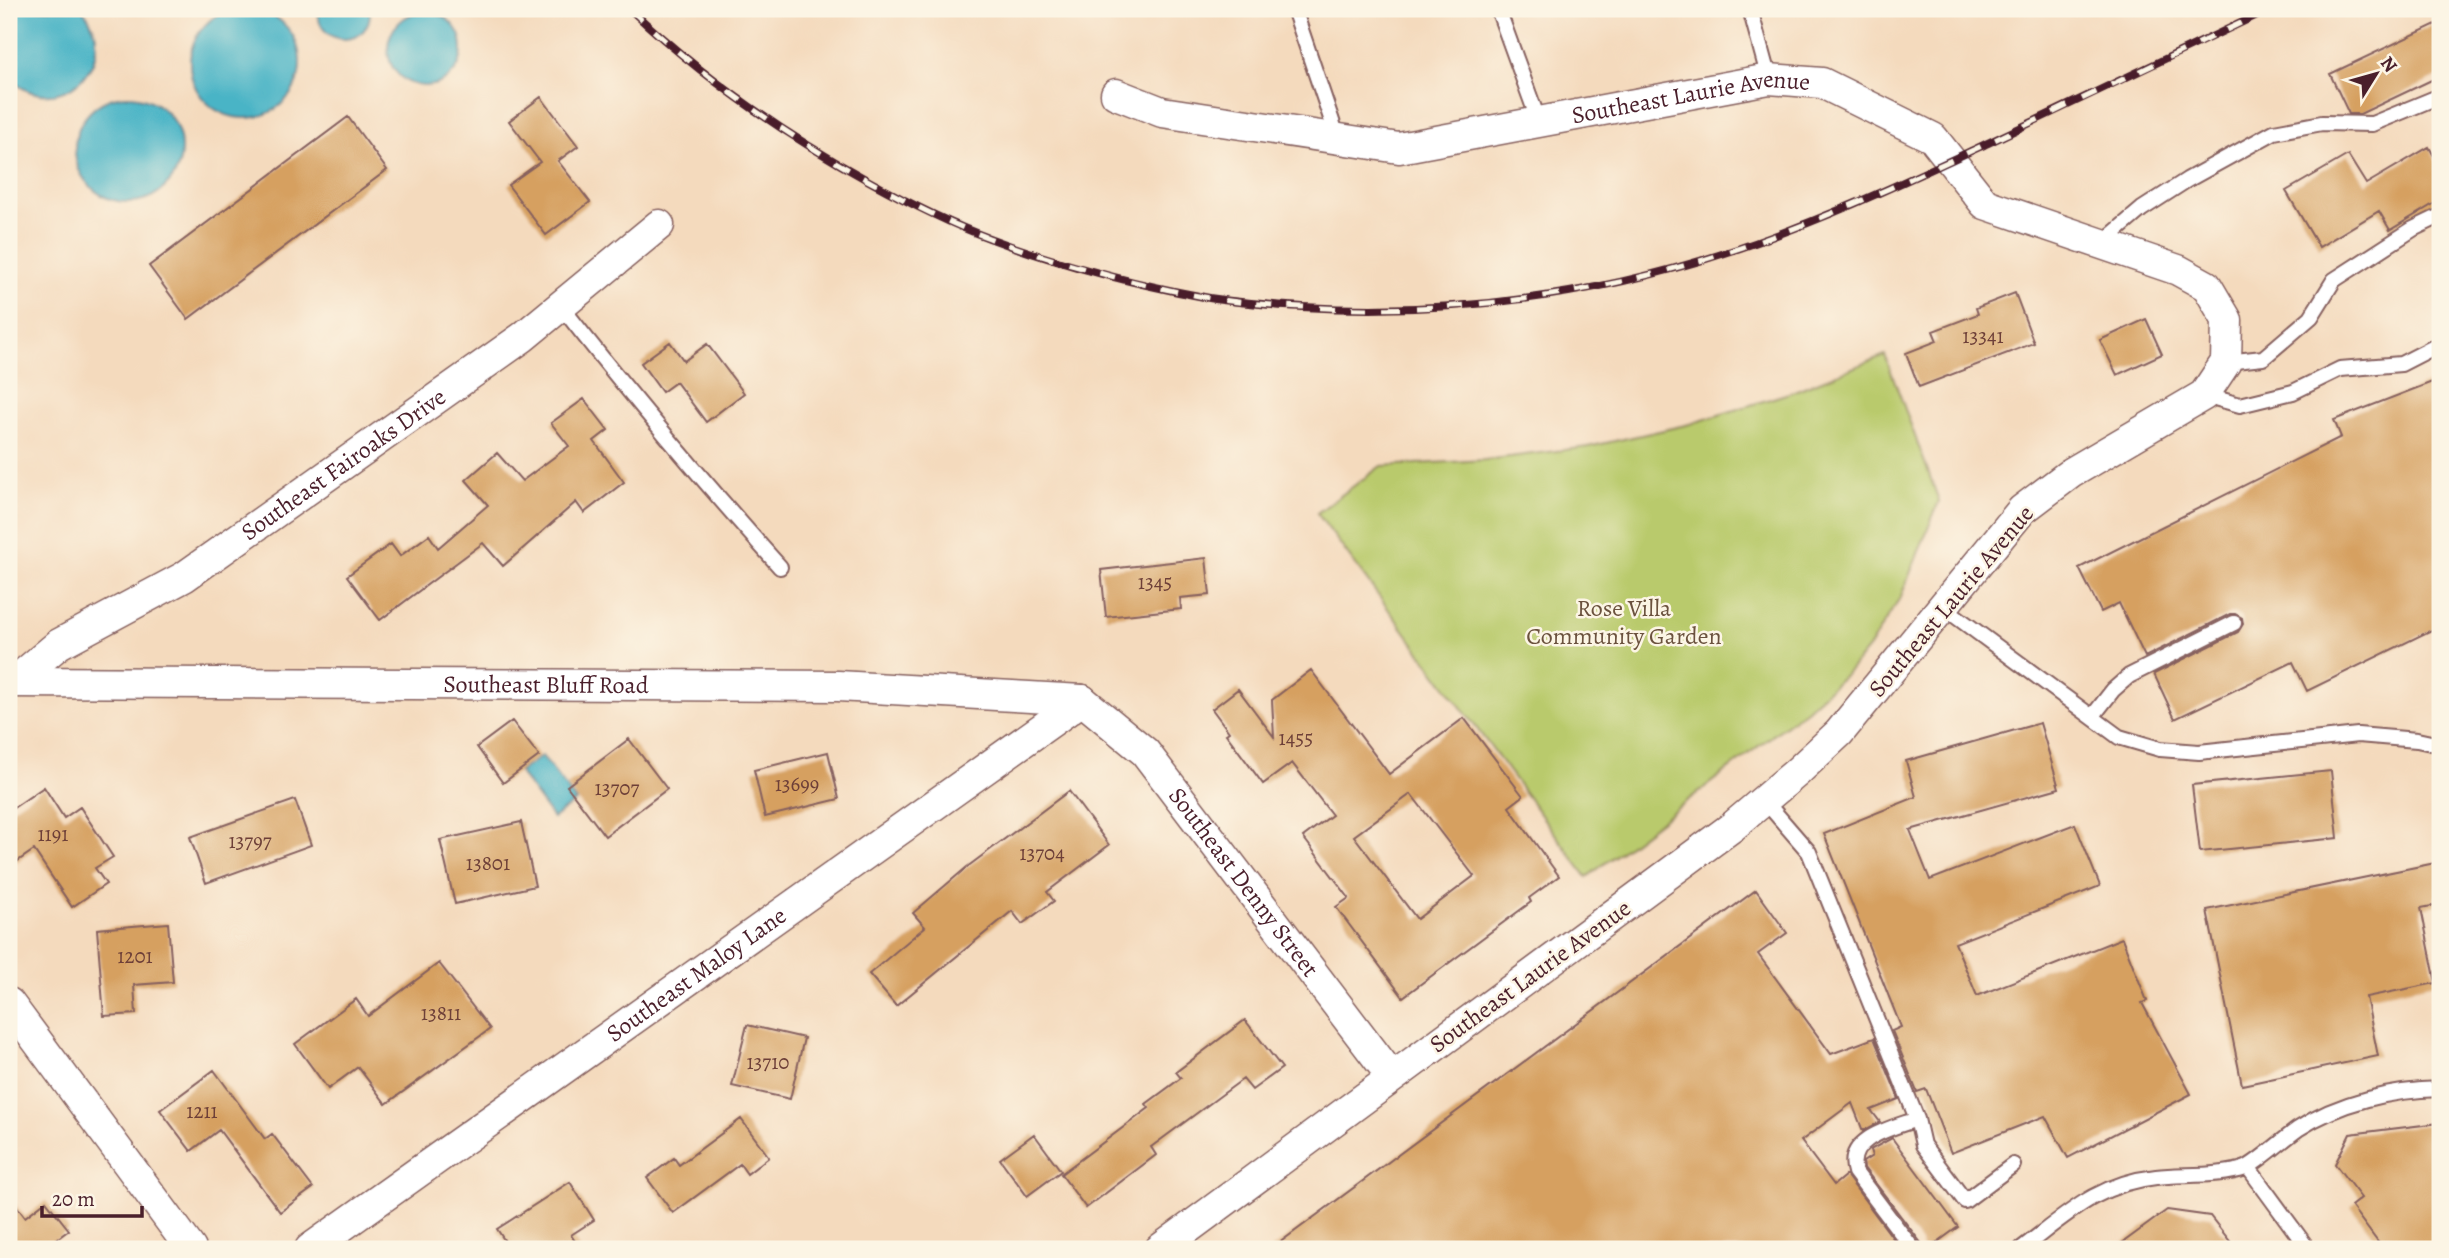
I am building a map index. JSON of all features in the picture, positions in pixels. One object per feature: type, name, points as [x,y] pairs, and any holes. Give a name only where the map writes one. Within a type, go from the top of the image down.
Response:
[{"type":"street","name":"Southeast Laurie Avenue","points":[[1116,94],[1162,112],[1399,148],[1769,79],[1822,83],[1933,138],[1985,204],[2178,270],[2207,286],[2227,320],[2226,362],[2204,395],[2071,472],[2022,510],[1839,733],[1764,800],[1666,877],[1160,1249]]},
{"type":"street","name":"Southeast Fairoaks Drive","points":[[11,682],[59,644],[184,578],[523,337],[659,225]]},
{"type":"street","name":"Southeast Bluff Road","points":[[11,682],[838,686],[1082,700]]},
{"type":"street","name":"Southeast Denny Street","points":[[1082,700],[1145,752],[1392,1077]]},
{"type":"street","name":"Southeast Maloy Lane","points":[[310,1249],[1082,700]]},
{"type":"street","points":[[9,1003],[191,1249]]},
{"type":"lane","points":[[1294,9],[1338,139]]},
{"type":"lane","points":[[1498,9],[1539,122]]},
{"type":"lane","points":[[1750,9],[1769,79]]},
{"type":"lane","points":[[2102,243],[2142,209],[2187,180],[2274,132],[2322,124],[2372,124],[2440,96]]},
{"type":"lane","points":[[2226,362],[2263,358],[2311,317],[2334,280],[2413,229],[2440,216]]},
{"type":"lane","points":[[561,306],[625,389],[780,567]]},
{"type":"lane","points":[[2204,395],[2240,405],[2293,391],[2340,369],[2401,364],[2440,344]]},
{"type":"lane","points":[[1942,606],[2119,737],[2160,749],[2199,752],[2358,735],[2417,740],[2440,745]]},
{"type":"lane","points":[[2092,717],[2113,690],[2129,676],[2234,623]]},
{"type":"lane","points":[[1764,800],[1809,852],[1917,1119],[1923,1145],[1965,1201],[2013,1165]]},
{"type":"lane","points":[[2021,1249],[2101,1191],[2120,1184],[2157,1177],[2248,1167],[2319,1116],[2378,1096],[2416,1089],[2440,1089]]},
{"type":"lane","points":[[1913,1249],[1855,1172],[1853,1164],[1854,1156],[1862,1143],[1917,1119]]},
{"type":"lane","points":[[2248,1167],[2308,1249]]},
{"type":"green space","name":"Rose Villa Community Garden","points":[[1885,355],[1939,501],[1901,596],[1869,647],[1850,670],[1806,710],[1587,877],[1317,513],[1381,466],[1485,460],[1588,447],[1690,424],[1789,393]]},
{"type":"water","points":[[245,8],[266,12],[284,24],[296,42],[300,63],[296,84],[284,102],[266,114],[245,118],[224,114],[206,102],[194,84],[190,63],[194,42],[206,24],[224,12]]},
{"type":"water","points":[[10,9],[82,9],[94,29],[96,48],[91,66],[80,81],[65,91],[47,94],[27,90],[9,77]]},
{"type":"water","points":[[318,9],[370,9],[368,22],[362,32],[344,39],[334,37],[326,31],[320,22]]},
{"type":"water","points":[[425,12],[439,15],[451,23],[459,35],[462,49],[459,63],[451,75],[439,83],[425,86],[411,83],[399,75],[391,63],[388,49],[391,35],[399,23],[411,15]]},
{"type":"water","points":[[128,96],[148,100],[165,112],[177,129],[181,149],[177,169],[165,186],[148,198],[128,202],[108,198],[91,186],[79,169],[75,149],[79,129],[91,112],[108,100]]},
{"type":"water","points":[[542,756],[576,801],[553,818],[519,772]]},
{"type":"building","points":[[2440,22],[2440,76],[2360,114],[2349,114],[2330,74]]},
{"type":"building","points":[[541,97],[578,146],[558,161],[590,202],[546,235],[508,185],[540,162],[509,121]]},
{"type":"building","points":[[348,117],[387,170],[188,319],[149,266]]},
{"type":"building","points":[[2429,147],[2440,167],[2440,200],[2390,230],[2379,211],[2319,247],[2286,191],[2348,155],[2366,184]]},
{"type":"building","points":[[2015,293],[2034,343],[1919,387],[1906,353],[1937,341],[1933,331],[1978,314],[1976,308]]},
{"type":"building","points":[[2146,319],[2162,354],[2117,375],[2100,340]]},
{"type":"building","points":[[670,342],[684,361],[707,344],[744,393],[706,422],[676,382],[662,392],[641,363]]},
{"type":"building","points":[[2440,379],[2440,626],[2307,691],[2293,662],[2175,719],[2154,674],[2238,632],[2243,624],[2242,618],[2230,614],[2145,657],[2119,603],[2101,612],[2079,568],[2341,437],[2334,420]]},
{"type":"building","points":[[584,399],[608,430],[594,441],[624,482],[584,513],[576,502],[503,566],[483,543],[380,620],[347,576],[391,544],[400,556],[429,535],[438,548],[488,505],[466,480],[497,453],[522,481],[569,446],[551,423]]},
{"type":"building","points":[[1206,558],[1210,595],[1180,598],[1181,609],[1106,617],[1101,570]]},
{"type":"building","points":[[1311,670],[1389,774],[1464,718],[1523,796],[1509,807],[1559,876],[1529,898],[1531,902],[1403,997],[1336,907],[1349,898],[1303,837],[1332,815],[1292,763],[1263,784],[1226,734],[1229,732],[1212,709],[1238,689],[1274,737],[1272,700]],"holes":[[[1411,794],[1474,876],[1417,919],[1354,836]]]},
{"type":"building","points":[[512,721],[539,756],[503,783],[477,747]]},
{"type":"building","points":[[2040,723],[2059,788],[1910,830],[1930,880],[2075,824],[2100,886],[1955,943],[1977,996],[2122,938],[2147,1001],[2142,1003],[2191,1094],[2068,1158],[2045,1116],[1951,1153],[1926,1089],[1917,1092],[1892,1031],[1901,1027],[1824,834],[1916,797],[1906,761]]},
{"type":"building","points":[[629,739],[667,789],[605,836],[567,786]]},
{"type":"building","points":[[828,752],[839,799],[765,817],[754,770]]},
{"type":"building","points":[[2331,771],[2338,838],[2200,852],[2192,785]]},
{"type":"building","points":[[44,787],[64,818],[80,807],[113,857],[95,868],[106,884],[72,907],[34,850],[9,867],[9,811]]},
{"type":"building","points":[[1069,791],[1109,845],[1047,892],[1054,901],[1022,924],[1012,911],[896,1006],[869,974],[925,927],[913,913],[967,867]]},
{"type":"building","points":[[295,800],[311,845],[206,883],[190,837]]},
{"type":"building","points":[[521,822],[535,886],[455,904],[440,840]]},
{"type":"building","points":[[2440,862],[2440,895],[2435,897],[2437,905],[2421,908],[2436,983],[2366,997],[2378,1056],[2242,1085],[2207,910]]},
{"type":"building","points":[[1756,890],[1787,933],[1758,954],[1831,1054],[1874,1038],[1899,1099],[1871,1110],[1880,1122],[1863,1131],[1852,1103],[1801,1141],[1834,1185],[1846,1175],[1901,1249],[1271,1249]]},
{"type":"building","points":[[168,923],[173,982],[134,985],[136,1014],[104,1016],[97,929]]},
{"type":"building","points":[[439,963],[490,1029],[386,1104],[358,1067],[328,1089],[295,1044],[356,999],[368,1016]]},
{"type":"building","points":[[1245,1020],[1282,1068],[1252,1090],[1243,1079],[1151,1147],[1156,1155],[1086,1208],[1061,1174],[1149,1108],[1146,1104],[1181,1078],[1176,1072]]},
{"type":"building","points":[[747,1025],[804,1038],[790,1099],[732,1086]]},
{"type":"building","points":[[214,1070],[265,1139],[272,1134],[313,1188],[280,1212],[219,1130],[191,1151],[160,1110]]},
{"type":"building","points":[[741,1119],[769,1157],[747,1174],[740,1164],[673,1213],[647,1178],[674,1158],[679,1165]]},
{"type":"building","points":[[2440,1123],[2440,1249],[2383,1249],[2351,1206],[2361,1198],[2335,1164],[2350,1134]]},
{"type":"building","points":[[1034,1134],[1061,1171],[1027,1196],[1000,1159]]},
{"type":"building","points":[[1892,1138],[1958,1227],[1928,1249],[1922,1249],[1921,1243],[1864,1168],[1863,1162],[1872,1156],[1870,1150]]},
{"type":"building","points":[[570,1182],[594,1220],[571,1235],[580,1249],[510,1249],[497,1229]]},
{"type":"building","points":[[9,1196],[25,1217],[46,1201],[69,1230],[43,1249],[9,1249]]},
{"type":"building","points":[[2167,1210],[2210,1216],[2236,1249],[2114,1249]]},
{"type":"railway","points":[[630,9],[714,81],[774,123],[883,189],[974,232],[1068,264],[1178,292],[1253,304],[1356,309],[1463,305],[1569,292],[1621,282],[1725,253],[1891,188],[2270,9]]}]
